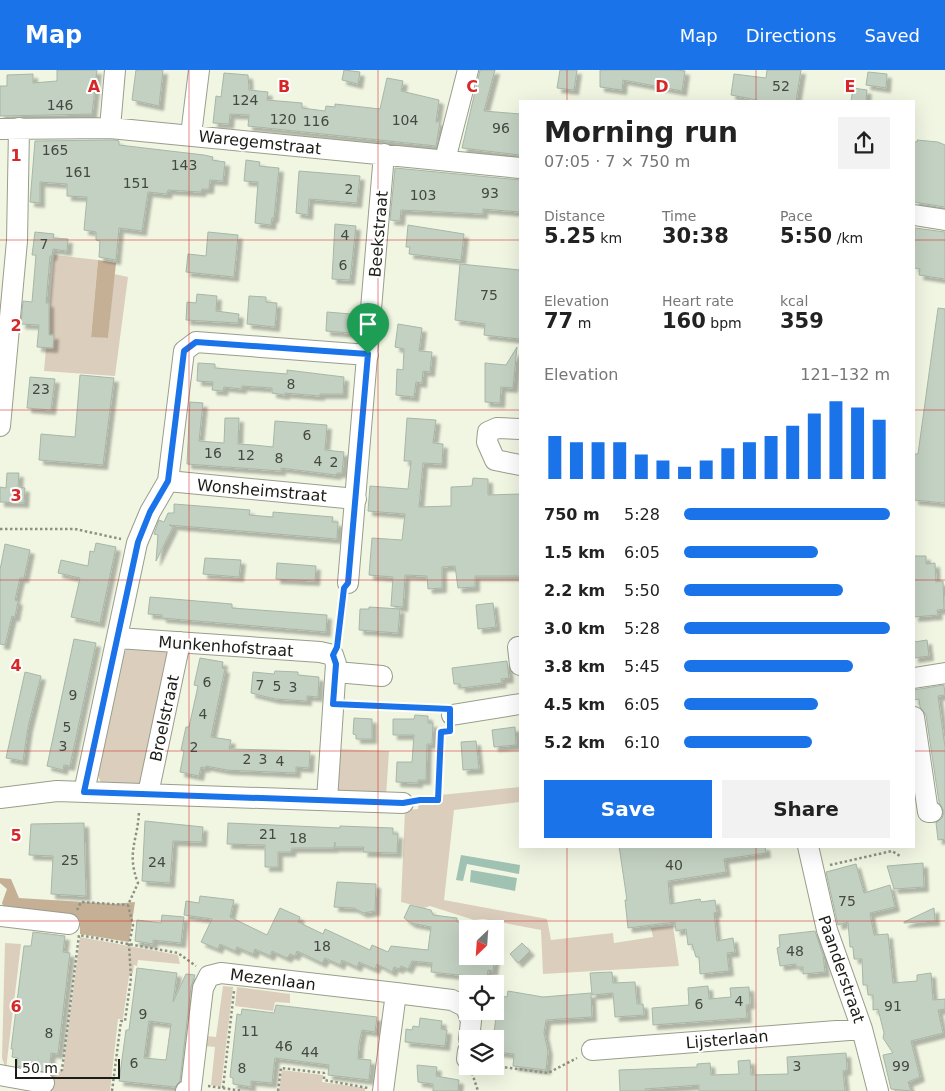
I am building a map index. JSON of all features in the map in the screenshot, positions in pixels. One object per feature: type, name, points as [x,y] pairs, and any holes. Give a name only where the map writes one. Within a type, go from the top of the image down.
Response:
[{"type":"street","points":[[110,128],[115,70]]},
{"type":"street","points":[[191,135],[199,70]]},
{"type":"street","points":[[445,160],[468,70]]},
{"type":"street","name":"Waregemstraat","points":[[9,129],[110,128],[519,168]]},
{"type":"street","points":[[0,426],[16,241],[9,129]]},
{"type":"street","name":"Beekstraat","points":[[348,583],[384,154]]},
{"type":"street","points":[[915,215],[945,220]]},
{"type":"street","points":[[84,792],[138,542],[150,512],[168,481],[184,351],[196,342],[368,354]]},
{"type":"street","points":[[519,429],[497,428],[488,432],[487,442],[495,460],[519,465]]},
{"type":"street","name":"Wonsheimstraat","points":[[168,481],[356,498]]},
{"type":"street","name":"Munkenhofstraat","points":[[118,638],[320,652],[334,663],[382,676]]},
{"type":"street","name":"Broelstraat","points":[[144,794],[180,642]]},
{"type":"street","points":[[327,800],[334,663]]},
{"type":"street","points":[[915,678],[945,674]]},
{"type":"street","points":[[452,715],[519,704]]},
{"type":"street","points":[[915,724],[928,812],[932,812]]},
{"type":"street","points":[[0,798],[56,792],[84,792],[403,803]]},
{"type":"street","name":"Paanderstraat","points":[[808,848],[827,930],[862,1029],[878,1091]]},
{"type":"street","points":[[0,916],[74,930]]},
{"type":"street","name":"Mezenlaan","points":[[189,1087],[203,988],[210,976],[221,973],[452,1000],[466,1007],[471,1021],[470,1030]]},
{"type":"street","points":[[383,1091],[396,994]]},
{"type":"street","name":"Lijsterlaan","points":[[592,1050],[862,1029]]},
{"type":"street","points":[[0,1075],[44,1084]]},
{"type":"path","points":[[0,529],[75,529],[138,542]]},
{"type":"path","points":[[334,663],[344,588],[348,583]]},
{"type":"path","points":[[333,704],[450,709],[452,715],[450,731],[441,732],[438,800],[420,800],[403,803]]},
{"type":"path","points":[[112,1091],[121,1021],[125,1021],[131,978],[129,945],[133,925],[128,905],[138,883],[132,868],[132,860],[144,794]]},
{"type":"path","points":[[812,869],[892,851],[898,852],[900,856]]},
{"type":"path","points":[[44,1084],[48,1076],[62,1070],[74,930],[81,902],[128,905]]},
{"type":"path","points":[[74,930],[129,945],[178,954],[210,976]]},
{"type":"path","points":[[223,1088],[236,975]]},
{"type":"path","points":[[504,1067],[548,1073],[592,1050]]},
{"type":"path","points":[[278,1091],[281,1068],[324,1073],[324,1080],[383,1091]]},
{"type":"path","points":[[473,1075],[478,1091]]},
{"type":"path","points":[[189,1087],[223,1088],[243,1091]]},
{"type":"shaded area","points":[[54,255],[98,260],[91,336],[108,338],[114,274],[128,277],[115,376],[44,371]]},
{"type":"shaded area","points":[[98,260],[116,263],[108,338],[91,337]]},
{"type":"shaded area","points":[[127,648],[161,648],[168,652],[141,785],[101,783],[98,775],[121,660]]},
{"type":"shaded area","points":[[336,749],[389,751],[386,797],[340,794],[335,787]]},
{"type":"shaded area","points":[[519,787],[519,802],[454,810],[444,900],[547,919],[551,940],[613,933],[614,943],[653,937],[651,928],[673,926],[679,966],[543,974],[541,930],[504,923],[504,920],[474,920],[430,906],[424,908],[401,902],[405,810],[418,809],[419,801],[440,802],[440,795]]},
{"type":"shaded area","points":[[461,855],[520,865],[519,874],[467,864],[463,881],[456,880]]},
{"type":"shaded area","points":[[471,870],[517,878],[515,891],[470,882]]},
{"type":"shaded area","points":[[0,878],[11,879],[19,898],[115,904],[135,902],[129,942],[80,934],[80,921],[18,916],[5,912],[2,903],[7,889],[0,883]]},
{"type":"shaded area","points":[[80,937],[178,955],[180,964],[138,960],[137,966],[134,965],[133,973],[129,976],[123,1019],[118,1019],[110,1091],[50,1091],[51,1077],[63,1070]]},
{"type":"shaded area","points":[[5,943],[21,944],[6,1069],[2,1058]]},
{"type":"shaded area","points":[[223,986],[233,987],[221,1087],[211,1085],[215,1047],[205,1046],[206,1036],[216,1037]]},
{"type":"shaded area","points":[[237,987],[290,994],[290,1003],[275,1002],[273,1011],[235,1006]]},
{"type":"shaded area","points":[[282,1070],[323,1075],[322,1082],[365,1088],[365,1091],[279,1091]]},
{"type":"building","points":[[57,70],[97,70],[92,114],[0,116],[0,86],[7,86],[7,75],[33,74],[33,83],[57,81]]},
{"type":"building","points":[[136,70],[163,70],[159,106],[132,100]]},
{"type":"building","points":[[344,70],[360,72],[358,84],[342,80]]},
{"type":"building","points":[[480,70],[495,70],[484,111],[519,114],[519,155],[462,148]]},
{"type":"building","points":[[560,70],[577,70],[574,90],[557,88]]},
{"type":"building","points":[[600,70],[685,71],[682,91],[623,80],[622,90],[600,87]]},
{"type":"building","points":[[767,70],[801,70],[796,100],[757,100],[731,95],[734,74],[766,78]]},
{"type":"building","points":[[868,72],[887,74],[886,88],[866,85]]},
{"type":"building","points":[[224,73],[248,75],[249,90],[268,92],[267,100],[302,103],[302,108],[325,111],[326,106],[335,107],[335,104],[380,109],[387,78],[403,81],[401,91],[439,100],[436,122],[440,122],[436,146],[248,126],[249,115],[230,114],[229,124],[213,123],[216,96],[221,97]]},
{"type":"building","points":[[853,88],[867,90],[866,100],[851,100]]},
{"type":"building","points":[[115,140],[119,141],[119,145],[204,155],[213,157],[212,160],[225,162],[223,181],[210,180],[209,189],[202,189],[201,192],[168,190],[167,194],[148,192],[142,231],[119,228],[116,260],[99,257],[100,241],[96,240],[96,232],[84,230],[87,197],[67,196],[67,184],[40,182],[40,203],[30,202],[35,141]]},
{"type":"building","points":[[917,140],[938,142],[945,145],[945,207],[915,202],[915,142]]},
{"type":"building","points":[[246,160],[260,162],[259,166],[279,168],[274,218],[272,218],[271,225],[255,223],[258,182],[244,181]]},
{"type":"building","points":[[395,168],[519,180],[519,212],[483,209],[483,214],[401,210],[400,221],[390,220]]},
{"type":"building","points":[[299,171],[360,176],[357,203],[309,199],[308,215],[296,213]]},
{"type":"building","points":[[335,224],[356,226],[350,280],[332,279]]},
{"type":"building","points":[[408,225],[464,234],[461,260],[409,254],[410,247],[406,247]]},
{"type":"building","points":[[915,228],[945,232],[945,279],[919,275],[920,269],[915,268]]},
{"type":"building","points":[[35,232],[54,234],[53,238],[68,239],[67,251],[53,249],[52,256],[50,256],[46,303],[49,303],[49,335],[54,335],[53,348],[37,347],[39,325],[21,324],[23,301],[32,302],[36,255],[32,255]]},
{"type":"building","points":[[208,232],[238,235],[234,277],[186,272],[188,254],[206,256]]},
{"type":"building","points":[[460,264],[519,270],[519,339],[484,335],[485,324],[455,320]]},
{"type":"building","points":[[197,294],[217,296],[216,311],[239,314],[238,323],[186,320],[187,302],[196,303]]},
{"type":"building","points":[[249,296],[266,297],[266,302],[277,303],[275,327],[247,324]]},
{"type":"building","points":[[938,308],[945,309],[945,503],[915,500],[915,454],[918,454]]},
{"type":"building","points":[[327,312],[351,314],[350,333],[326,331]]},
{"type":"building","points":[[398,324],[422,328],[419,351],[432,352],[430,372],[423,371],[422,383],[416,382],[414,397],[396,395],[397,369],[403,370],[404,349],[395,347]]},
{"type":"building","points":[[517,347],[513,388],[501,387],[500,403],[485,402],[485,363],[506,365]]},
{"type":"building","points":[[198,363],[215,364],[215,368],[287,374],[287,370],[344,377],[343,394],[320,394],[320,396],[285,393],[285,395],[272,393],[272,388],[242,386],[242,389],[224,387],[223,391],[212,390],[213,382],[197,381]]},
{"type":"building","points":[[80,375],[114,378],[103,465],[39,460],[41,434],[75,437]]},
{"type":"building","points":[[30,377],[55,379],[51,410],[27,408]]},
{"type":"building","points":[[190,402],[203,403],[199,441],[224,443],[225,418],[239,418],[238,444],[273,447],[275,421],[327,425],[325,450],[344,452],[342,473],[337,473],[336,475],[281,468],[281,471],[187,464]]},
{"type":"building","points":[[407,418],[436,420],[433,443],[443,444],[442,464],[423,463],[419,507],[451,506],[451,487],[472,486],[473,478],[488,479],[488,495],[519,494],[519,576],[475,576],[475,587],[458,588],[455,566],[442,567],[442,588],[428,589],[427,576],[405,575],[403,607],[391,606],[393,577],[369,575],[372,538],[402,540],[405,514],[368,511],[370,486],[408,489],[411,461],[404,461]]},
{"type":"building","points":[[7,473],[19,473],[18,487],[25,488],[24,503],[0,502],[0,487],[6,488]]},
{"type":"building","points":[[174,504],[250,510],[249,515],[273,517],[273,512],[333,517],[332,522],[338,522],[337,539],[169,525],[173,527],[156,561],[158,535],[154,534],[159,520],[164,522],[168,513],[174,513]]},
{"type":"building","points":[[96,543],[116,547],[100,623],[71,617],[80,578],[58,573],[61,560],[88,566],[90,551],[94,552]]},
{"type":"building","points":[[5,544],[30,550],[24,578],[20,578],[15,600],[18,601],[15,617],[12,616],[5,645],[0,644],[0,570]]},
{"type":"building","points":[[915,556],[926,556],[926,564],[935,563],[936,582],[943,581],[944,609],[937,610],[938,615],[915,617]]},
{"type":"building","points":[[205,558],[241,560],[239,577],[203,574]]},
{"type":"building","points":[[277,563],[316,566],[315,581],[276,579]]},
{"type":"building","points":[[150,597],[232,604],[232,608],[327,615],[326,632],[162,618],[162,615],[148,614]]},
{"type":"building","points":[[493,603],[496,627],[478,629],[476,605]]},
{"type":"building","points":[[369,607],[400,609],[398,633],[359,630],[360,609],[369,609]]},
{"type":"building","points":[[74,639],[96,643],[70,766],[64,765],[63,770],[47,766]]},
{"type":"building","points":[[927,640],[929,656],[915,658],[915,642]]},
{"type":"building","points":[[200,658],[223,662],[222,668],[225,669],[211,737],[231,740],[229,749],[310,751],[309,768],[296,767],[296,773],[227,770],[206,766],[205,768],[201,767],[199,776],[180,772],[184,751],[181,750],[186,727],[189,727],[198,686],[194,685]]},
{"type":"building","points":[[507,661],[509,678],[501,679],[502,683],[461,688],[460,684],[454,684],[452,668]]},
{"type":"building","points":[[275,671],[298,672],[298,675],[319,677],[318,697],[307,696],[307,701],[275,699],[251,693],[253,672],[274,674]]},
{"type":"building","points":[[25,672],[41,676],[28,727],[23,761],[6,758]]},
{"type":"building","points":[[944,685],[945,695],[938,696],[945,747],[945,839],[938,840],[936,823],[942,818],[944,812],[939,802],[926,715],[920,707],[919,699],[915,700],[915,690]]},
{"type":"building","points":[[415,715],[428,716],[428,723],[433,723],[432,744],[427,744],[426,780],[418,780],[418,783],[396,782],[397,762],[412,762],[414,735],[393,735],[393,719],[414,719]]},
{"type":"building","points":[[354,718],[372,719],[372,739],[356,739],[356,735],[353,734]]},
{"type":"building","points":[[515,727],[516,745],[494,747],[492,730]]},
{"type":"building","points":[[476,741],[479,769],[463,770],[461,742]]},
{"type":"building","points":[[145,821],[203,827],[202,842],[173,841],[170,883],[142,881]]},
{"type":"building","points":[[84,823],[86,896],[51,894],[53,856],[29,855],[31,824]]},
{"type":"building","points":[[228,823],[340,828],[340,826],[393,828],[393,834],[398,834],[397,853],[363,852],[364,847],[335,847],[335,842],[334,848],[292,848],[291,852],[278,852],[278,867],[265,867],[265,845],[227,844]]},
{"type":"building","points":[[619,848],[765,848],[766,853],[724,859],[726,872],[668,881],[670,904],[700,899],[701,902],[715,900],[717,912],[714,913],[717,941],[733,938],[735,952],[727,953],[729,971],[700,974],[699,957],[696,957],[692,944],[688,945],[686,929],[676,931],[675,922],[628,928],[625,900],[627,900]]},
{"type":"building","points":[[923,863],[924,887],[894,889],[887,866]]},
{"type":"building","points":[[856,864],[864,893],[890,885],[895,907],[870,913],[874,935],[888,934],[893,983],[917,981],[917,975],[931,973],[933,1000],[945,999],[945,1009],[938,1010],[943,1033],[911,1041],[920,1077],[908,1082],[911,1091],[891,1089],[883,1055],[893,1053],[883,1038],[884,1033],[878,1009],[873,1010],[873,995],[868,995],[867,985],[863,985],[862,959],[854,959],[853,947],[850,947],[848,922],[838,925],[826,872]]},
{"type":"building","points":[[337,882],[376,884],[375,911],[363,913],[354,908],[334,907]]},
{"type":"building","points":[[200,896],[234,900],[230,917],[267,935],[280,908],[300,917],[298,922],[323,934],[325,929],[370,950],[372,945],[388,952],[391,946],[428,950],[431,927],[411,923],[404,918],[410,905],[431,910],[433,915],[457,918],[457,922],[459,922],[459,965],[494,965],[493,971],[488,970],[487,975],[459,975],[431,972],[432,963],[412,961],[408,969],[401,966],[399,969],[394,967],[392,972],[377,964],[375,969],[359,962],[357,967],[342,960],[340,965],[325,958],[322,963],[297,951],[295,956],[290,954],[287,958],[272,951],[270,956],[255,949],[253,954],[237,947],[235,951],[220,944],[218,949],[201,942],[212,919],[184,915],[186,901],[199,903]]},
{"type":"building","points":[[934,908],[935,921],[904,923],[904,922]]},
{"type":"building","points":[[162,915],[184,917],[181,943],[153,940],[153,944],[135,941],[137,920],[161,923]]},
{"type":"building","points":[[815,931],[823,955],[825,972],[803,974],[803,967],[796,967],[796,964],[780,966],[777,948],[780,947],[779,935]]},
{"type":"building","points":[[33,932],[65,936],[63,952],[70,953],[58,1054],[51,1053],[49,1073],[17,1066],[18,1058],[12,1057],[13,1049],[11,1049],[24,946],[31,946]]},
{"type":"building","points":[[522,943],[530,951],[518,963],[510,954]]},
{"type":"building","points":[[137,968],[177,973],[173,1002],[186,974],[195,975],[191,987],[180,1081],[175,1087],[119,1081],[126,1030],[129,1030]],"holes":[[[149,1021],[171,1024],[166,1060],[144,1058]]]},
{"type":"building","points":[[612,972],[613,983],[635,982],[637,1004],[643,1004],[644,1015],[615,1017],[613,993],[592,995],[590,973]]},
{"type":"building","points":[[708,986],[709,999],[731,997],[730,988],[749,987],[750,1004],[746,1005],[747,1018],[653,1025],[652,1008],[689,1005],[688,988]]},
{"type":"building","points":[[508,991],[543,997],[591,993],[592,1017],[546,1020],[544,1033],[548,1051],[546,1070],[513,1066],[514,1054],[504,1053],[504,1030],[494,1030],[496,1020],[504,1020],[504,997],[507,997]]},
{"type":"building","points":[[276,1005],[377,1017],[375,1032],[362,1030],[359,1044],[358,1059],[371,1060],[369,1080],[328,1075],[329,1065],[275,1058],[272,1083],[251,1081],[251,1087],[233,1084],[233,1078],[230,1077],[237,1014],[241,1015],[242,1009],[274,1013]]},
{"type":"building","points":[[420,1018],[442,1021],[441,1029],[447,1030],[445,1046],[405,1042],[406,1029],[412,1030],[413,1026],[419,1027]]},
{"type":"building","points":[[846,1053],[847,1070],[843,1071],[845,1091],[699,1091],[699,1085],[645,1089],[646,1091],[620,1091],[619,1070],[697,1067],[697,1064],[710,1063],[711,1075],[739,1074],[738,1061],[750,1060],[751,1075],[788,1074],[787,1057]]},
{"type":"building","points":[[417,1065],[437,1067],[436,1076],[459,1080],[458,1091],[433,1091],[433,1084],[418,1082]]},
{"type":"route","points":[[196,342],[368,354],[348,583],[344,588],[337,647],[333,655],[336,664],[333,704],[450,709],[452,715],[450,731],[441,732],[438,800],[420,800],[403,803],[84,792],[138,542],[150,512],[168,481],[184,351],[196,342]]}]
